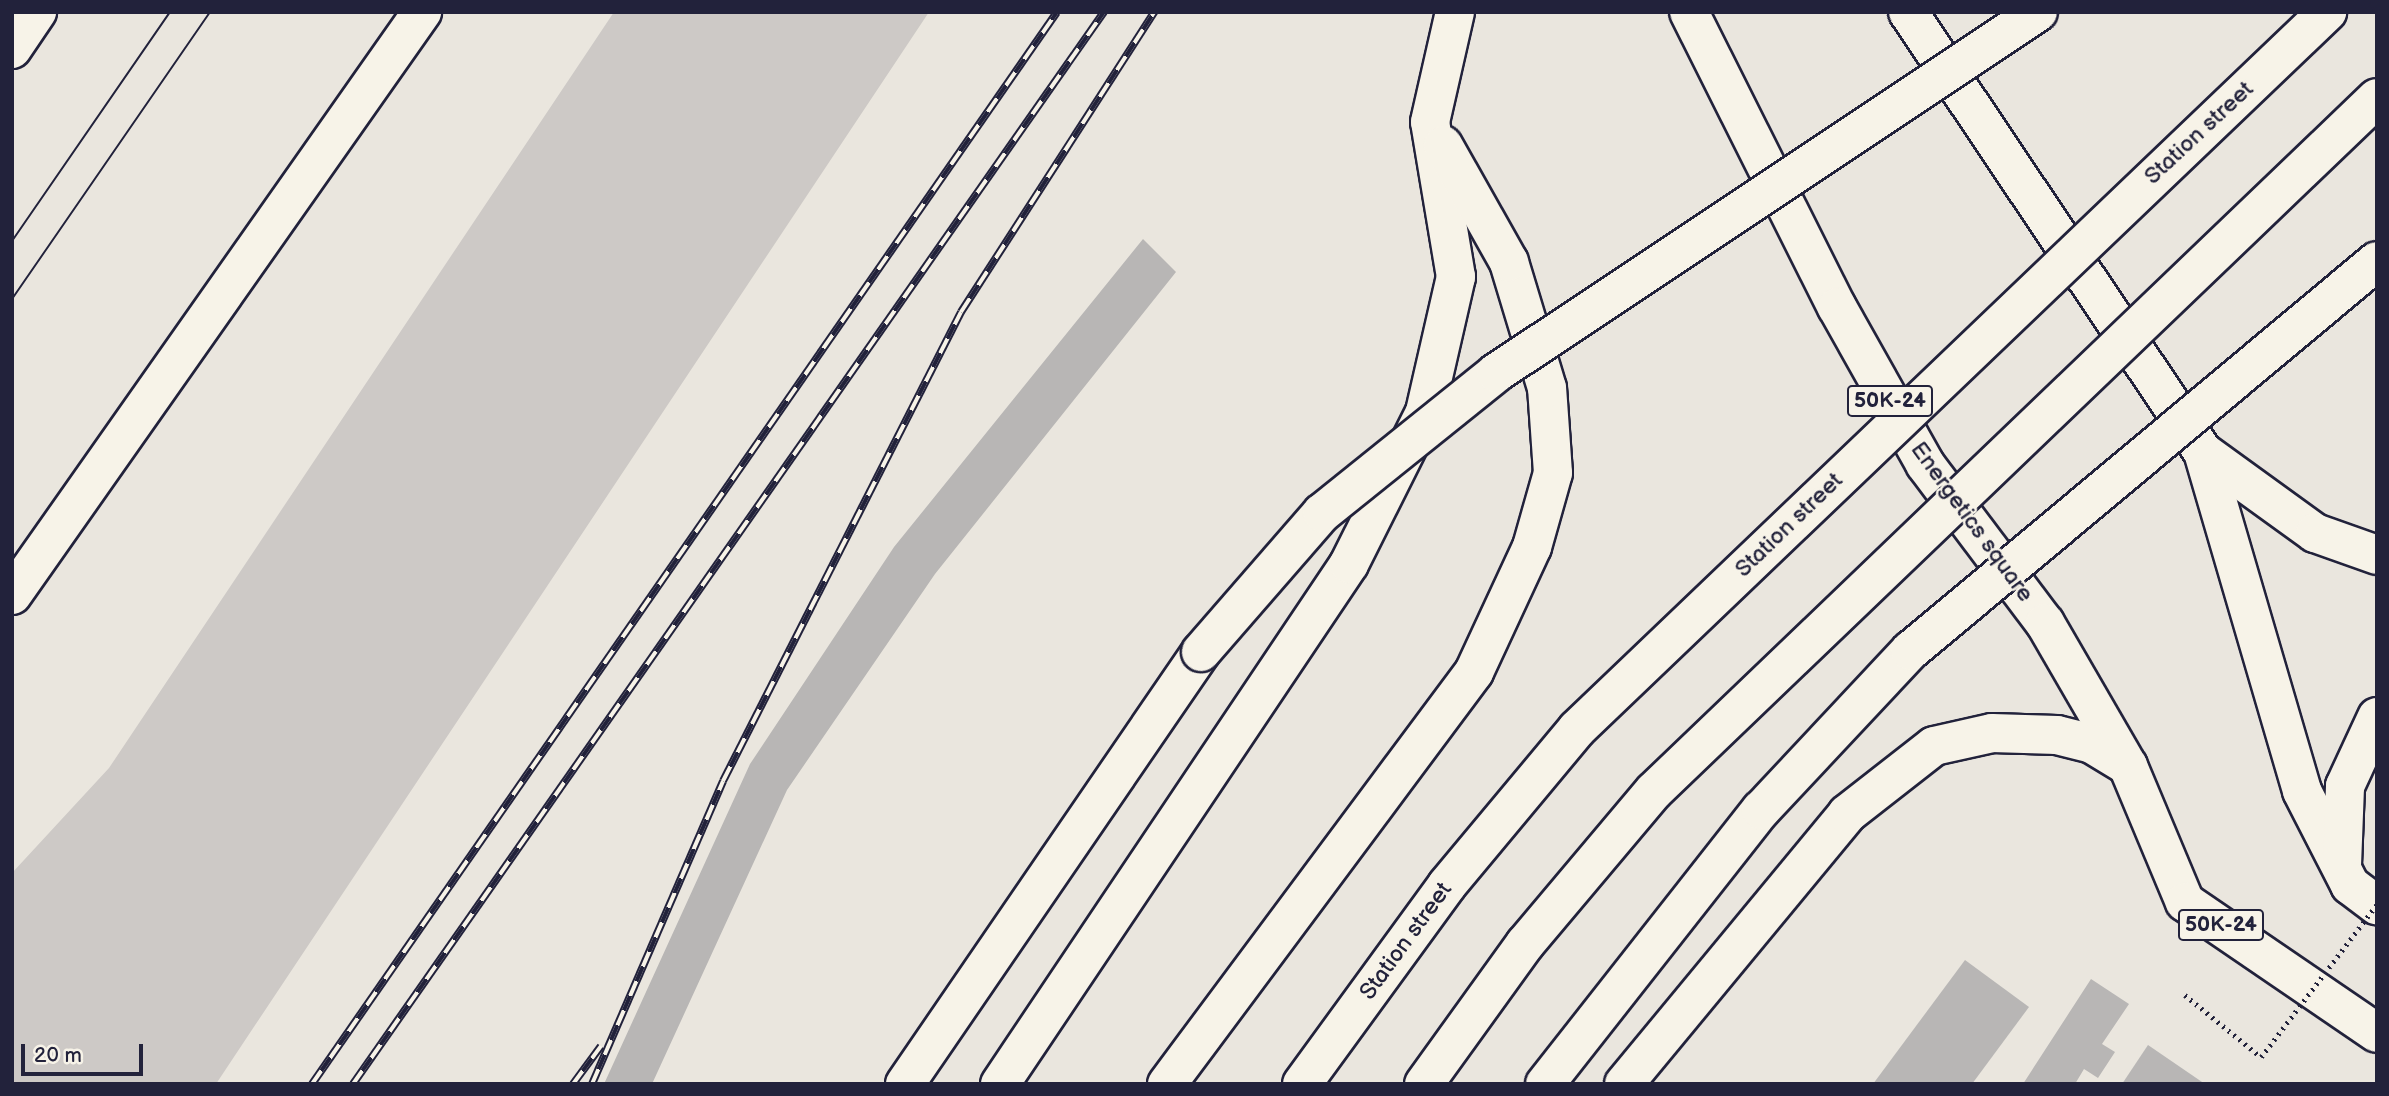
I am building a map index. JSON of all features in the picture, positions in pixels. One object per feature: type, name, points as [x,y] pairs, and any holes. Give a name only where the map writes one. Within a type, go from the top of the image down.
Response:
[{"type":"main road","points":[[12,49],[37,12]]},
{"type":"main road","points":[[12,595],[422,12]]},
{"type":"main road","points":[[1000,1084],[1349,564],[1425,412],[1456,276],[1430,122],[1455,12]]},
{"type":"main road","name":"Energetics square","points":[[1689,12],[1837,307],[1925,464],[2045,623],[2128,766]]},
{"type":"main road","points":[[1908,12],[2203,452],[2293,746],[2302,792],[2343,874],[2377,905]]},
{"type":"main road","points":[[905,1084],[1201,652],[1322,513],[1496,373],[2038,12]]},
{"type":"main road","name":"Station street","points":[[1302,1084],[1447,885],[1577,729],[2328,12]]},
{"type":"main road","points":[[1424,1084],[1525,944],[1654,792],[2377,98]]},
{"type":"main road","points":[[1167,1084],[1474,672],[1532,547],[1553,473],[1548,400],[1509,262],[1430,122]]},
{"type":"main road","points":[[1545,1084],[1761,810],[1910,651],[2377,261]]},
{"type":"main road","points":[[2203,452],[2304,527],[2377,555]]},
{"type":"main road","points":[[2343,874],[2339,836],[2345,786],[2377,718]]},
{"type":"main road","points":[[1624,1084],[1847,814],[1934,746],[1992,733],[2057,735],[2092,744],[2128,766]]},
{"type":"main road","name":"50К-24","points":[[2128,766],[2185,902],[2377,1032]]},
{"type":"path","points":[[2185,995],[2261,1057],[2377,905]]},
{"type":"shaded area","points":[[614,12],[929,12],[216,1084],[12,1084],[12,873],[109,768]]},
{"type":"building","points":[[1143,239],[1176,272],[935,574],[787,790],[652,1084],[604,1084],[750,764],[894,547]]},
{"type":"building","points":[[1965,960],[2029,1007],[1972,1084],[1873,1084]]},
{"type":"building","points":[[2091,979],[2129,1004],[2102,1044],[2115,1052],[2098,1078],[2084,1069],[2075,1084],[2023,1084]]},
{"type":"building","points":[[2148,1045],[2205,1084],[2122,1084]]},
{"type":"tram line","points":[[12,241],[170,12]]},
{"type":"tram line","points":[[12,299],[210,12]]},
{"type":"railway","points":[[312,1084],[1057,12]]},
{"type":"railway","points":[[353,1084],[1104,12]]},
{"type":"railway","points":[[592,1084],[723,781],[961,312],[1154,12]]},
{"type":"railway","points":[[573,1084],[601,1046]]}]
